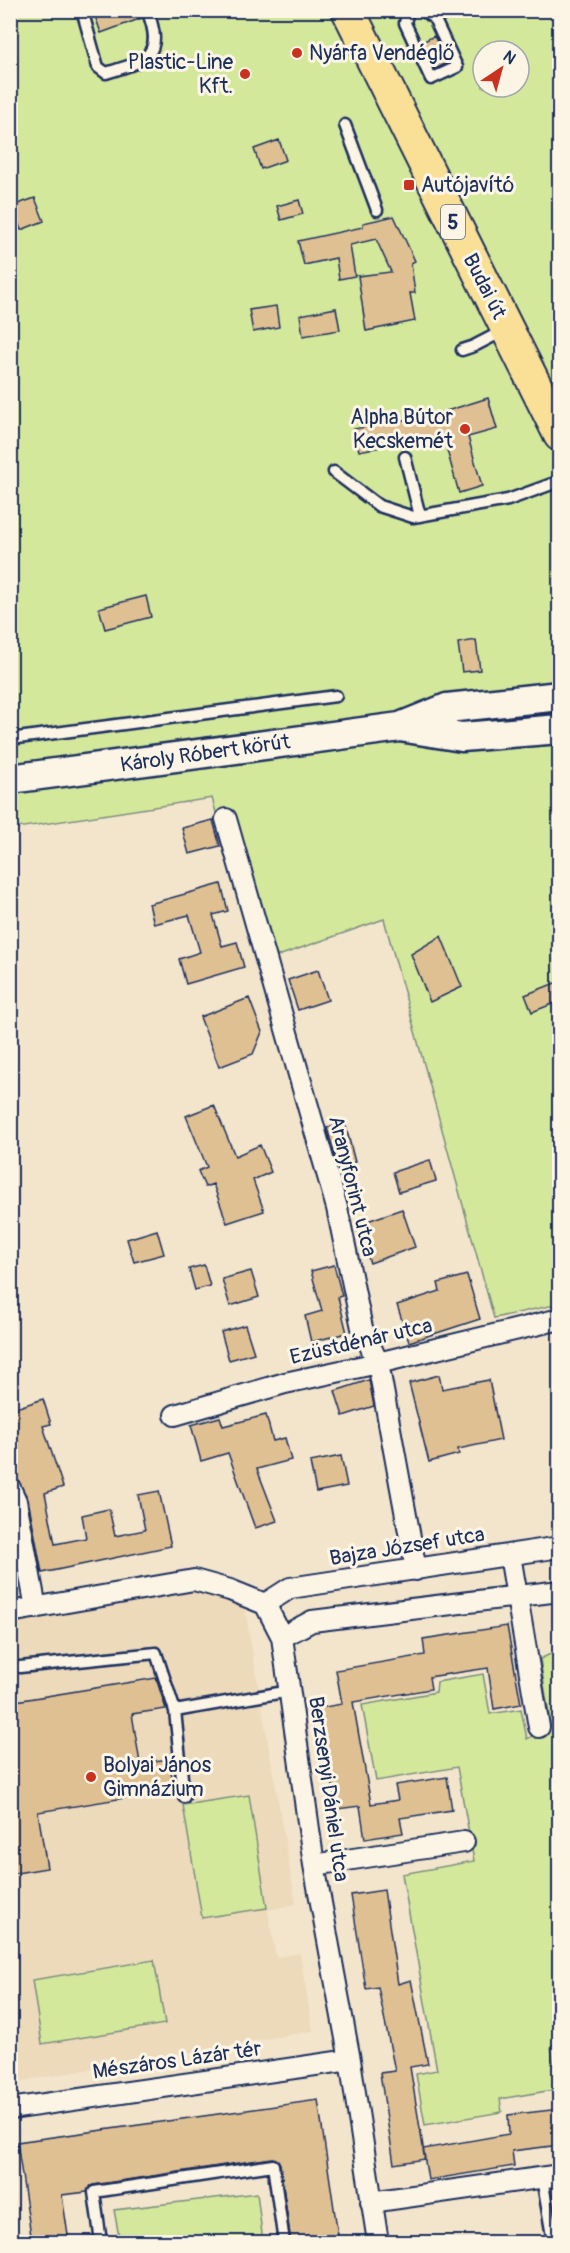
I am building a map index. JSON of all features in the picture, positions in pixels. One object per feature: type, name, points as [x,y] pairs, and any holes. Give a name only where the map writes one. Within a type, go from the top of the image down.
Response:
[{"type":"main road","name":"Budai út","points":[[348,10],[559,436]]},
{"type":"street","name":"Károly Róbert körút","points":[[10,779],[400,727],[447,708],[560,696]]},
{"type":"street","name":"Károly Róbert körút","points":[[400,727],[462,737],[560,729]]},
{"type":"street","name":"Aranyforint utca","points":[[226,819],[337,1209],[362,1328],[378,1363],[416,1570]]},
{"type":"street","name":"Ezüstdénár utca","points":[[175,1415],[285,1383],[560,1319]]},
{"type":"street","points":[[10,1488],[16,1501],[36,1608]]},
{"type":"street","name":"Bajza József utca","points":[[265,1604],[290,1588],[560,1547]]},
{"type":"street","points":[[510,1555],[538,1727]]},
{"type":"street","points":[[10,1612],[194,1580],[230,1590],[265,1604]]},
{"type":"street","points":[[282,1637],[312,1621],[560,1591]]},
{"type":"street","name":"Berzsenyi Dániel utca","points":[[265,1604],[282,1637],[314,1865],[350,2060],[378,2242]]},
{"type":"street","points":[[314,1865],[464,1842]]},
{"type":"street","name":"Mészáros Lázár tér","points":[[10,2109],[350,2060]]},
{"type":"street","points":[[371,2202],[550,2176]]},
{"type":"lane","points":[[82,10],[98,67],[106,73],[125,68],[146,57],[154,47],[155,30],[147,10]]},
{"type":"lane","points":[[408,10],[405,23],[431,79],[457,67],[434,18],[422,10]]},
{"type":"lane","points":[[434,18],[453,10]]},
{"type":"lane","points":[[345,125],[377,210]]},
{"type":"lane","points":[[462,350],[507,329]]},
{"type":"lane","points":[[405,457],[420,516]]},
{"type":"lane","points":[[334,472],[379,506],[413,517],[508,500],[560,481]]},
{"type":"lane","points":[[10,739],[336,696]]},
{"type":"lane","points":[[20,1667],[156,1653],[176,1712],[184,1797]]},
{"type":"lane","points":[[176,1712],[290,1691]]},
{"type":"lane","points":[[101,2242],[94,2192],[273,2165],[284,2242]]},
{"type":"lane","points":[[550,2176],[553,2242]]},
{"type":"shaded area","points":[[195,1588],[245,1609],[296,1904],[268,1910],[276,1957],[300,1953],[313,2031],[11,2083],[11,1619]]},
{"type":"green space","points":[[11,11],[559,11],[559,1304],[494,1318],[384,919],[258,963],[212,798],[11,829]]},
{"type":"green space","points":[[559,1650],[560,2022],[557,2023],[559,2040],[551,2046],[559,2089],[500,2099],[502,2112],[425,2125],[416,2074],[437,2070],[402,1874],[474,1861],[457,1767],[376,1781],[362,1705],[436,1692],[437,1682],[483,1674],[490,1714],[521,1709],[527,1739],[551,1727],[540,1659]]},
{"type":"green space","points":[[249,1795],[267,1908],[202,1918],[183,1805]]},
{"type":"green space","points":[[154,1960],[165,2024],[42,2044],[32,1980]]},
{"type":"green space","points":[[257,2193],[263,2242],[120,2242],[114,2210]]},
{"type":"building","points":[[93,10],[140,10],[142,18],[101,33]]},
{"type":"building","points":[[434,36],[447,63],[435,69],[422,42]]},
{"type":"building","points":[[279,140],[286,160],[261,169],[254,149]]},
{"type":"building","points":[[35,198],[44,221],[21,230],[12,206]]},
{"type":"building","points":[[299,200],[303,214],[281,220],[277,206]]},
{"type":"building","points":[[394,216],[415,261],[411,263],[415,293],[410,293],[415,321],[366,331],[358,276],[391,272],[376,239],[350,245],[355,276],[339,279],[336,258],[304,265],[298,241],[363,227],[363,223]]},
{"type":"building","points":[[276,306],[279,327],[253,332],[249,310]]},
{"type":"building","points":[[336,308],[340,330],[303,336],[300,315]]},
{"type":"building","points":[[488,398],[497,429],[468,437],[482,486],[459,493],[443,436],[359,451],[354,429],[437,414]]},
{"type":"building","points":[[146,596],[151,617],[105,629],[99,608]]},
{"type":"building","points":[[476,640],[480,670],[462,672],[458,643]]},
{"type":"building","points":[[213,820],[220,846],[189,854],[182,828]]},
{"type":"building","points":[[221,884],[228,911],[213,915],[222,946],[237,942],[244,967],[186,984],[179,959],[200,952],[189,915],[154,924],[149,904]]},
{"type":"building","points":[[441,936],[462,987],[430,1002],[411,954]]},
{"type":"building","points":[[318,970],[328,1000],[298,1010],[288,980]]},
{"type":"building","points":[[560,981],[560,1001],[532,1012],[525,995]]},
{"type":"building","points":[[249,998],[262,1032],[253,1054],[219,1067],[200,1017]]},
{"type":"building","points":[[214,1105],[235,1156],[260,1145],[271,1172],[253,1180],[264,1211],[227,1223],[213,1184],[205,1187],[198,1171],[207,1167],[186,1116]]},
{"type":"building","points":[[345,1123],[355,1162],[338,1166],[327,1128]]},
{"type":"building","points":[[430,1160],[436,1181],[399,1192],[393,1172]]},
{"type":"building","points":[[402,1209],[415,1247],[370,1263],[356,1225]]},
{"type":"building","points":[[157,1230],[164,1254],[134,1262],[127,1239]]},
{"type":"building","points":[[204,1265],[210,1286],[195,1290],[189,1269]]},
{"type":"building","points":[[334,1265],[342,1296],[338,1297],[347,1333],[311,1342],[305,1316],[322,1311],[311,1271]]},
{"type":"building","points":[[251,1271],[259,1297],[230,1306],[222,1279]]},
{"type":"building","points":[[467,1275],[480,1319],[409,1342],[397,1305],[440,1291],[438,1283]]},
{"type":"building","points":[[245,1325],[254,1353],[229,1360],[221,1332]]},
{"type":"building","points":[[439,1375],[442,1389],[489,1380],[501,1440],[458,1449],[459,1454],[429,1462],[409,1383]]},
{"type":"building","points":[[369,1380],[374,1406],[343,1416],[335,1391]]},
{"type":"building","points":[[43,1399],[51,1424],[43,1426],[63,1487],[45,1493],[55,1544],[86,1538],[82,1515],[109,1509],[115,1536],[145,1530],[138,1495],[159,1491],[171,1546],[42,1573],[28,1499],[10,1460],[10,1410]]},
{"type":"building","points":[[266,1415],[273,1441],[285,1438],[291,1460],[257,1469],[277,1521],[255,1528],[228,1453],[201,1461],[191,1425],[220,1417],[223,1426]]},
{"type":"building","points":[[341,1456],[347,1486],[316,1492],[310,1462]]},
{"type":"building","points":[[507,1626],[521,1704],[494,1709],[488,1668],[429,1677],[431,1689],[353,1702],[371,1804],[398,1800],[395,1785],[447,1777],[452,1810],[400,1818],[403,1833],[365,1839],[360,1806],[337,1809],[319,1708],[342,1704],[336,1670],[425,1655],[423,1639]]},
{"type":"building","name":"Bolyai János Gimnázium","points":[[156,1678],[166,1709],[132,1714],[140,1763],[169,1759],[174,1790],[38,1812],[47,1868],[10,1874],[10,1702]]},
{"type":"building","points":[[384,1890],[398,1984],[411,1980],[428,2064],[410,2067],[425,2159],[394,2164],[380,2073],[395,2071],[378,1987],[366,1989],[351,1895]]},
{"type":"building","points":[[318,2100],[339,2242],[291,2242],[280,2164],[278,2160],[272,2158],[93,2185],[87,2192],[62,2195],[69,2242],[32,2242],[17,2142]]},
{"type":"building","points":[[560,2109],[560,2145],[512,2151],[514,2166],[428,2180],[423,2149],[509,2134],[508,2115]]},
{"type":"place","name":"Nyárfa Vendéglő","points":[[297,53]]},
{"type":"place","name":"Plastic-Line Kft.","points":[[245,74]]},
{"type":"place","name":"Autójavító","points":[[409,185]]},
{"type":"place","name":"Alpha Bútor Kecskemét","points":[[465,429]]},
{"type":"place","name":"Bolyai János Gimnázium","points":[[91,1777]]}]
